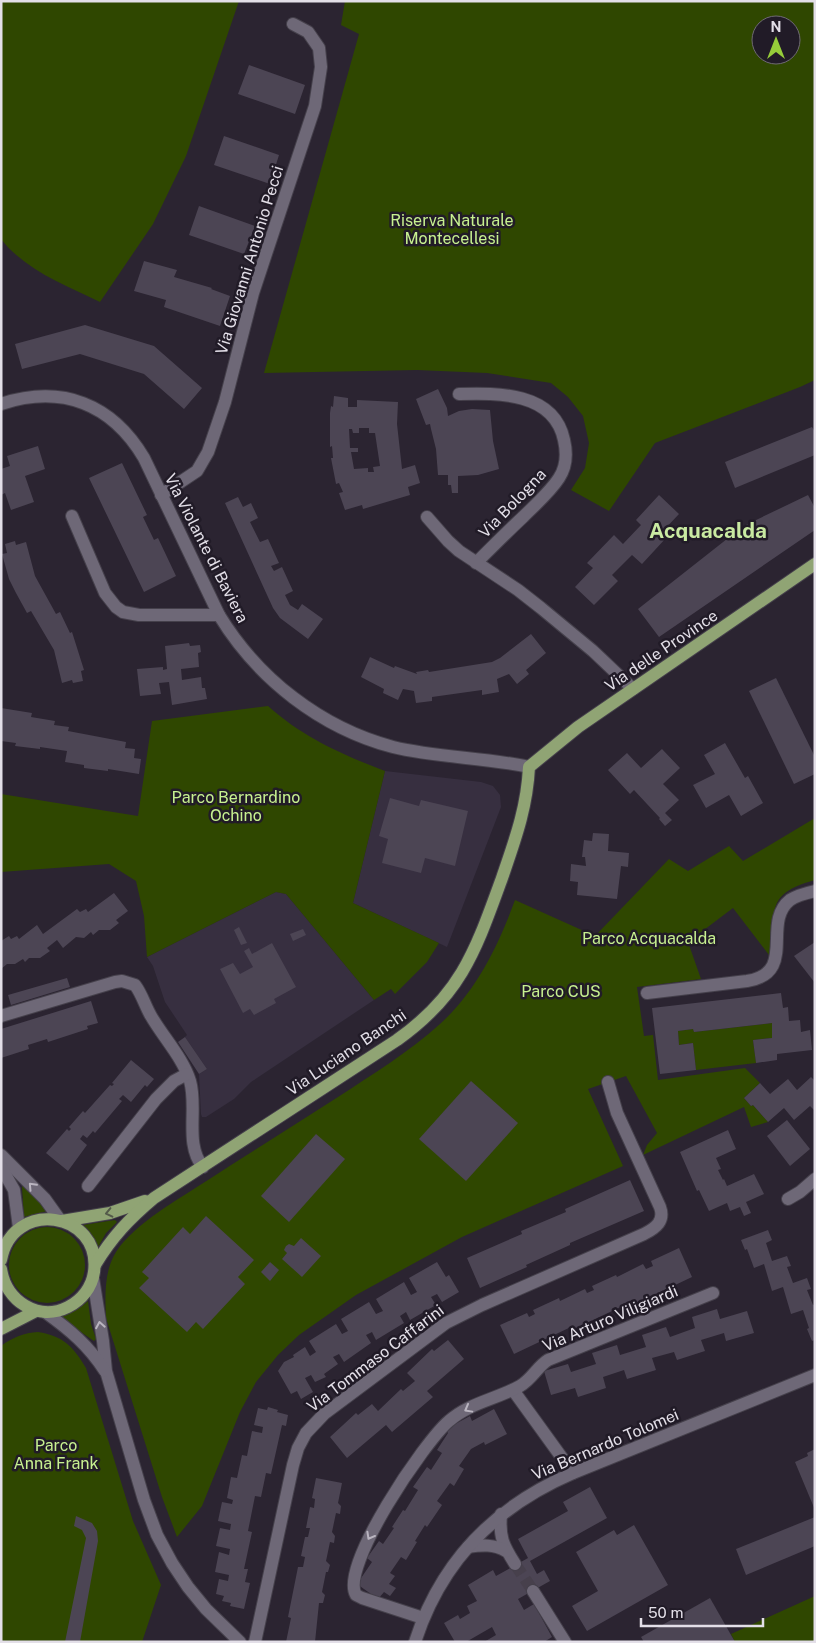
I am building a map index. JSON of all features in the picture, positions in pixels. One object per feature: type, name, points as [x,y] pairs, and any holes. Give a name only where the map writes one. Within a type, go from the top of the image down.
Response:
[{"type":"main road","name":"Via delle Province","points":[[528,767],[578,727],[815,564]]},
{"type":"main road","name":"Via Luciano Banchi","points":[[1,1329],[41,1311],[61,1310],[75,1303],[86,1292],[108,1244],[125,1223],[154,1198],[397,1040],[424,1019],[447,995],[471,957],[497,892],[525,807],[528,792],[528,767]]},
{"type":"main road","name":"Via Luciano Banchi","points":[[19,1228],[32,1221],[46,1218],[61,1220],[110,1213],[154,1198]]},
{"type":"main road","points":[[61,1220],[80,1231],[88,1241],[93,1253],[94,1272]]},
{"type":"main road","points":[[1,1260],[3,1250],[9,1238],[19,1228]]},
{"type":"main road","points":[[1,1269],[3,1279],[10,1294],[21,1304],[41,1311]]},
{"type":"street","name":"Via Giovanni Antonio Pecci","points":[[161,495],[197,470],[208,452],[276,219],[316,106],[321,67],[319,48],[308,32],[293,24]]},
{"type":"street","name":"Via Bologna","points":[[459,394],[484,393],[506,395],[536,404],[552,415],[557,421],[566,448],[565,465],[556,482],[476,563]]},
{"type":"street","name":"Via Violante di Baviera","points":[[4,402],[38,397],[66,399],[80,402],[108,416],[119,425],[135,443],[219,615],[242,648],[280,687],[304,706],[352,732],[398,748],[499,761],[528,767]]},
{"type":"street","points":[[72,516],[105,594],[123,612],[139,615],[219,615]]},
{"type":"street","name":"Via Bologna","points":[[427,517],[448,541],[466,557],[518,590],[541,608],[593,651],[633,690]]},
{"type":"street","points":[[646,993],[752,980],[768,972],[775,963],[778,919],[782,909],[790,900],[815,890]]},
{"type":"street","points":[[1,1016],[115,982],[130,982],[138,989],[148,1010],[187,1074],[192,1091],[194,1145],[203,1167]]},
{"type":"street","points":[[88,1186],[156,1099],[174,1081],[187,1074]]},
{"type":"street","name":"Via Tommaso Caffarini","points":[[255,1642],[298,1448],[306,1433],[324,1414],[429,1335],[644,1234],[655,1228],[660,1222],[662,1216],[660,1207],[617,1113],[608,1082]]},
{"type":"street","points":[[1,1154],[45,1199],[61,1220]]},
{"type":"street","points":[[1,1167],[14,1190],[19,1228]]},
{"type":"street","points":[[788,1200],[815,1179]]},
{"type":"street","points":[[94,1272],[106,1371],[144,1500],[164,1550],[181,1578],[196,1598],[240,1642]]},
{"type":"street","name":"Via Arturo Viligiardi","points":[[423,1618],[356,1595],[353,1587],[363,1549],[395,1493],[425,1449],[448,1421],[465,1410],[513,1390],[528,1380],[548,1360],[713,1293]]},
{"type":"street","points":[[41,1311],[76,1335],[106,1371]]},
{"type":"street","name":"Via Bernardo Tolomei","points":[[415,1642],[423,1618],[436,1591],[468,1547],[502,1514],[535,1491],[573,1473],[815,1375]]},
{"type":"street","points":[[513,1390],[573,1473]]},
{"type":"street","points":[[502,1514],[500,1534],[506,1550],[515,1564]]},
{"type":"street","points":[[468,1547],[485,1545],[496,1546],[506,1550]]},
{"type":"street","points":[[532,1591],[565,1642]]},
{"type":"shaded area","points":[[385,771],[481,782],[493,786],[500,795],[501,807],[447,947],[353,903]]},
{"type":"shaded area","points":[[276,892],[286,894],[374,1000],[251,1082],[234,1099],[206,1117],[202,1117],[199,1074],[207,1069],[185,1037],[187,1035],[165,1002],[153,966],[147,957]]},
{"type":"green space","points":[[1,1],[239,1],[186,156],[153,224],[100,302],[46,276],[22,260],[1,239]]},
{"type":"green space","name":"Riserva Naturale Montecellesi","points":[[345,1],[815,1],[815,380],[655,443],[609,511],[571,490],[585,468],[589,443],[583,416],[568,397],[551,383],[487,373],[417,370],[264,373],[359,34],[341,25]]},
{"type":"green space","name":"Parco Bernardino Ochino","points":[[268,706],[309,736],[353,758],[385,771],[353,903],[439,943],[427,962],[395,994],[391,989],[374,1000],[286,894],[276,892],[147,957],[144,916],[136,881],[109,864],[1,872],[1,794],[138,816],[152,721]]},
{"type":"green space","points":[[815,818],[815,880],[786,892],[779,899],[774,916],[769,955],[733,908],[688,942],[701,979],[637,987],[644,1036],[653,1035],[658,1080],[745,1068],[760,1083],[744,1098],[768,1122],[751,1127],[744,1107],[643,1155],[647,1145],[657,1133],[626,1076],[588,1089],[623,1166],[462,1237],[356,1295],[299,1335],[278,1355],[256,1382],[240,1412],[202,1506],[177,1537],[162,1497],[106,1318],[107,1275],[112,1259],[124,1241],[158,1212],[377,1071],[416,1044],[440,1024],[476,982],[494,950],[515,900],[595,936],[669,859],[688,871],[729,846],[743,861]]},
{"type":"green space","points":[[772,1023],[772,1038],[753,1040],[756,1063],[696,1070],[693,1043],[679,1045],[678,1031],[693,1029],[694,1032]]},
{"type":"green space","points":[[24,1184],[47,1211],[24,1217],[22,1187]]},
{"type":"green space","points":[[115,1220],[117,1222],[106,1233],[97,1249],[91,1235],[83,1225]]},
{"type":"green space","points":[[47,1227],[61,1230],[74,1238],[82,1251],[85,1265],[82,1279],[74,1292],[61,1300],[47,1303],[33,1300],[20,1292],[12,1279],[9,1265],[12,1251],[20,1238],[33,1230]]},
{"type":"green space","points":[[88,1301],[91,1324],[96,1339],[94,1341],[59,1317],[79,1308]]},
{"type":"green space","name":"Parco Anna Frank","points":[[38,1332],[61,1339],[72,1348],[86,1368],[133,1521],[161,1585],[142,1642],[1,1642],[1,1346],[19,1336]]},
{"type":"green space","points":[[815,1596],[815,1642],[735,1642],[731,1634]]},
{"type":"building","points":[[249,65],[305,85],[295,114],[238,94]]},
{"type":"building","points":[[224,136],[279,155],[270,184],[214,165]]},
{"type":"building","points":[[199,206],[255,226],[244,254],[189,235]]},
{"type":"building","points":[[144,261],[177,270],[174,277],[212,288],[230,296],[220,326],[164,307],[166,300],[134,291]]},
{"type":"building","points":[[85,325],[154,346],[202,388],[184,409],[144,374],[80,354],[22,369],[15,344]]},
{"type":"building","points":[[438,389],[447,408],[448,416],[459,411],[472,409],[490,410],[493,441],[499,469],[478,475],[458,476],[458,493],[452,493],[451,485],[448,485],[448,475],[438,475],[436,449],[430,424],[426,425],[416,399]]},
{"type":"building","points":[[334,396],[348,398],[348,407],[357,407],[357,400],[398,402],[397,424],[402,469],[415,465],[420,483],[408,487],[410,495],[363,509],[362,505],[345,510],[339,493],[343,492],[339,483],[336,484],[331,458],[333,458],[332,446],[330,447],[330,413],[331,406],[333,407]],"holes":[[[359,428],[369,428],[369,433],[375,433],[380,466],[373,467],[374,472],[368,472],[368,468],[354,469],[351,452],[358,452],[358,448],[350,448],[349,429],[352,429],[353,433],[359,433]]]},
{"type":"building","points":[[812,427],[815,432],[815,455],[735,488],[725,462]]},
{"type":"building","points":[[38,446],[45,469],[25,476],[34,502],[11,510],[5,493],[1,495],[1,469],[10,466],[7,456]]},
{"type":"building","points":[[122,463],[147,515],[143,517],[154,540],[158,538],[176,576],[144,592],[89,478]]},
{"type":"building","points":[[659,495],[679,514],[661,533],[666,538],[642,564],[632,555],[612,575],[618,581],[594,605],[575,587],[593,568],[587,563],[614,535],[623,544],[641,525],[636,520]]},
{"type":"building","points":[[808,495],[815,508],[815,530],[659,637],[638,609],[732,535],[731,532]]},
{"type":"building","points":[[238,497],[243,507],[251,503],[258,518],[250,522],[260,542],[268,539],[279,563],[271,566],[274,571],[282,567],[293,591],[285,595],[290,605],[298,610],[302,604],[323,619],[308,639],[280,618],[273,608],[225,503]]},
{"type":"building","points":[[15,541],[16,545],[26,542],[35,576],[56,614],[60,612],[70,633],[72,632],[84,670],[81,671],[83,681],[73,683],[72,680],[62,683],[54,650],[31,611],[27,613],[9,579],[2,554],[7,553],[5,544]]},
{"type":"building","points":[[531,634],[546,653],[526,670],[529,674],[517,684],[509,674],[497,679],[499,692],[482,695],[482,690],[432,697],[432,701],[416,703],[414,691],[403,689],[398,700],[383,693],[384,689],[361,677],[370,657],[394,668],[395,666],[417,674],[416,672],[428,670],[429,672],[492,662]]},
{"type":"building","points":[[189,643],[190,646],[200,645],[201,652],[198,653],[199,667],[181,669],[182,680],[201,677],[202,688],[205,688],[207,699],[172,705],[169,682],[159,683],[161,694],[140,696],[137,669],[163,667],[163,670],[167,669],[165,646]]},
{"type":"building","points":[[776,678],[815,757],[815,774],[794,784],[749,691]]},
{"type":"building","points":[[1,708],[32,713],[31,717],[55,721],[54,725],[69,727],[68,731],[126,742],[125,748],[135,749],[134,758],[141,759],[139,774],[108,769],[108,771],[84,768],[84,765],[65,762],[67,751],[15,746],[16,743],[1,741]]},
{"type":"building","points":[[725,743],[745,778],[748,776],[763,803],[741,816],[729,795],[706,808],[693,785],[715,774],[704,755]]},
{"type":"building","points":[[662,749],[680,768],[663,784],[679,800],[665,813],[672,820],[665,826],[634,790],[630,794],[608,770],[627,753],[641,768]]},
{"type":"building","points":[[390,798],[419,806],[421,800],[468,811],[455,866],[425,858],[421,873],[382,863],[388,839],[379,836]]},
{"type":"building","points":[[593,833],[609,834],[608,851],[629,853],[628,867],[621,866],[617,899],[577,895],[578,882],[570,881],[571,864],[586,866],[585,857],[582,857],[584,840],[592,841]]},
{"type":"building","points":[[114,893],[128,911],[116,920],[119,923],[110,930],[99,930],[93,935],[91,932],[84,938],[76,937],[63,948],[57,940],[47,948],[50,951],[40,958],[29,958],[25,962],[23,959],[15,964],[7,964],[1,969],[1,941],[9,936],[11,939],[17,936],[19,939],[37,925],[43,934],[77,909],[80,912],[86,909],[88,912]]},
{"type":"building","points":[[239,927],[247,943],[241,945],[234,930]]},
{"type":"building","points":[[303,929],[306,935],[293,941],[290,934]]},
{"type":"building","points":[[815,942],[815,983],[794,956]]},
{"type":"building","points":[[272,943],[296,987],[274,999],[276,1003],[254,1015],[250,1009],[243,1013],[220,969],[233,963],[240,974],[253,967],[244,951],[249,948],[252,954]]},
{"type":"building","points":[[67,978],[70,987],[11,1005],[8,995]]},
{"type":"building","points":[[781,993],[783,1008],[788,1007],[789,1021],[800,1020],[801,1032],[810,1030],[812,1050],[777,1054],[777,1060],[756,1063],[753,1040],[772,1038],[772,1023],[694,1032],[693,1029],[678,1031],[679,1045],[693,1043],[696,1070],[660,1074],[652,1008]]},
{"type":"building","points":[[91,1001],[98,1023],[87,1026],[88,1029],[48,1042],[47,1039],[28,1045],[29,1049],[1,1058],[1,1029]]},
{"type":"building","points":[[185,1037],[207,1069],[199,1074],[178,1042]]},
{"type":"building","points":[[131,1060],[154,1079],[147,1087],[145,1085],[131,1102],[123,1095],[119,1099],[122,1101],[95,1133],[93,1131],[87,1138],[83,1135],[80,1139],[87,1145],[68,1171],[46,1153],[67,1129],[69,1131],[71,1129],[69,1127],[83,1111],[85,1113],[110,1085],[114,1084],[112,1083]]},
{"type":"building","points":[[811,1077],[815,1081],[815,1111],[810,1106],[794,1120],[784,1108],[768,1122],[744,1098],[760,1083],[770,1094],[788,1079],[797,1090]]},
{"type":"building","points":[[471,1081],[518,1123],[466,1181],[419,1139]]},
{"type":"building","points":[[787,1120],[810,1149],[790,1166],[767,1136]]},
{"type":"building","points":[[728,1130],[736,1149],[716,1158],[721,1169],[718,1170],[723,1180],[727,1186],[754,1174],[764,1194],[746,1202],[751,1213],[744,1216],[740,1207],[730,1211],[727,1203],[709,1211],[699,1190],[697,1191],[680,1152]]},
{"type":"building","points":[[316,1134],[345,1159],[289,1222],[261,1196]]},
{"type":"building","points":[[630,1180],[644,1211],[570,1243],[570,1245],[526,1265],[527,1267],[480,1288],[467,1258],[522,1234],[521,1231],[566,1212],[565,1209]]},
{"type":"building","points":[[206,1216],[254,1260],[238,1277],[245,1284],[203,1329],[196,1322],[187,1332],[139,1288],[149,1278],[142,1272],[183,1227],[190,1234]]},
{"type":"building","points":[[768,1230],[772,1240],[766,1243],[772,1261],[787,1256],[791,1266],[787,1267],[793,1283],[807,1278],[811,1289],[807,1290],[813,1305],[815,1304],[815,1340],[812,1341],[807,1329],[809,1328],[803,1310],[791,1314],[783,1287],[772,1291],[764,1264],[754,1268],[747,1249],[745,1250],[741,1240]]},
{"type":"building","points":[[301,1238],[321,1256],[302,1277],[282,1259],[287,1253],[284,1250],[286,1246],[289,1244],[294,1246]]},
{"type":"building","points":[[679,1248],[692,1277],[631,1306],[629,1303],[574,1329],[573,1326],[514,1354],[500,1325],[527,1313],[529,1317],[535,1314],[533,1310],[559,1298],[560,1301],[585,1289],[587,1293],[594,1290],[592,1286],[616,1275],[617,1277],[643,1264],[646,1269],[653,1266],[651,1261]]},
{"type":"building","points":[[270,1262],[279,1270],[270,1281],[261,1272]]},
{"type":"building","points":[[437,1262],[446,1277],[449,1275],[459,1292],[442,1302],[437,1294],[431,1297],[436,1305],[410,1320],[406,1312],[400,1316],[404,1323],[376,1340],[372,1332],[366,1335],[371,1343],[344,1362],[339,1354],[333,1357],[338,1364],[324,1374],[326,1377],[315,1382],[311,1375],[305,1378],[313,1392],[301,1399],[297,1391],[291,1394],[278,1371],[284,1362],[294,1357],[293,1355],[305,1347],[310,1356],[316,1352],[309,1341],[336,1324],[342,1334],[348,1331],[341,1319],[369,1302],[376,1314],[383,1311],[376,1299],[404,1282],[411,1295],[417,1292],[409,1278]]},
{"type":"building","points":[[717,1309],[720,1319],[747,1311],[754,1333],[726,1341],[724,1333],[701,1340],[705,1351],[677,1360],[674,1352],[652,1358],[656,1370],[627,1379],[624,1370],[603,1377],[606,1388],[578,1397],[575,1388],[551,1395],[544,1371],[568,1364],[571,1372],[596,1364],[592,1353],[617,1345],[620,1355],[646,1347],[642,1335],[666,1327],[670,1337],[695,1328],[692,1317]]},
{"type":"building","points":[[448,1340],[464,1359],[427,1391],[433,1397],[392,1432],[386,1425],[347,1458],[330,1437],[356,1413],[358,1415],[372,1404],[378,1411],[401,1389],[403,1391],[415,1381],[407,1373],[432,1349],[434,1351]]},
{"type":"building","points":[[268,1407],[288,1415],[286,1426],[282,1425],[271,1474],[266,1473],[261,1497],[255,1496],[248,1531],[252,1532],[244,1569],[248,1569],[245,1582],[250,1583],[244,1609],[230,1606],[231,1603],[222,1601],[224,1596],[216,1594],[219,1579],[228,1581],[229,1575],[215,1572],[219,1552],[229,1555],[230,1549],[216,1546],[220,1528],[230,1530],[231,1524],[218,1521],[222,1502],[232,1504],[233,1500],[227,1498],[231,1477],[237,1478],[242,1455],[247,1456],[252,1431],[262,1433],[263,1427],[254,1425],[258,1408],[267,1410]]},
{"type":"building","points":[[494,1409],[507,1434],[485,1445],[484,1442],[471,1449],[459,1466],[464,1469],[454,1486],[450,1483],[437,1501],[442,1505],[427,1527],[425,1525],[406,1560],[401,1557],[390,1573],[395,1576],[389,1584],[396,1588],[390,1596],[384,1592],[378,1599],[357,1584],[372,1562],[367,1558],[379,1541],[383,1544],[403,1510],[405,1511],[418,1490],[413,1487],[427,1467],[431,1470],[442,1453],[437,1450],[448,1433],[446,1429],[470,1416],[472,1421]]},
{"type":"building","points":[[815,1449],[815,1510],[795,1462],[808,1456],[807,1453]]},
{"type":"building","points":[[316,1478],[342,1483],[338,1503],[341,1506],[340,1514],[336,1513],[332,1532],[335,1536],[334,1543],[330,1542],[326,1561],[330,1565],[328,1572],[326,1572],[322,1592],[325,1595],[323,1603],[319,1603],[315,1642],[286,1642],[291,1618],[288,1617],[298,1567],[303,1567],[305,1557],[301,1556],[305,1537],[308,1537],[310,1528],[306,1528],[310,1507],[314,1508],[315,1499],[312,1498]]},
{"type":"building","points":[[590,1487],[607,1518],[530,1561],[537,1574],[544,1570],[550,1581],[518,1599],[524,1610],[534,1604],[552,1637],[544,1642],[484,1642],[496,1635],[492,1627],[466,1642],[455,1642],[444,1623],[458,1615],[460,1619],[470,1613],[467,1606],[477,1601],[468,1585],[493,1570],[496,1576],[528,1558],[518,1539],[568,1511],[563,1502]]},
{"type":"building","points":[[76,1516],[92,1523],[97,1531],[98,1541],[80,1642],[65,1642],[86,1538],[82,1530],[74,1526]]},
{"type":"building","points":[[815,1517],[815,1546],[746,1575],[736,1549]]},
{"type":"building","points":[[634,1525],[668,1585],[587,1631],[572,1606],[598,1591],[576,1552],[614,1530],[617,1535]]},
{"type":"building","points":[[710,1598],[735,1642],[644,1642],[641,1637]]},
{"type":"tunnel","points":[[515,1564],[533,1591]]},
{"type":"district","name":"Acquacalda","points":[[708,531]]},
{"type":"park label","name":"Parco Acquacalda","points":[[649,938]]},
{"type":"park label","name":"Parco CUS","points":[[561,991]]}]
